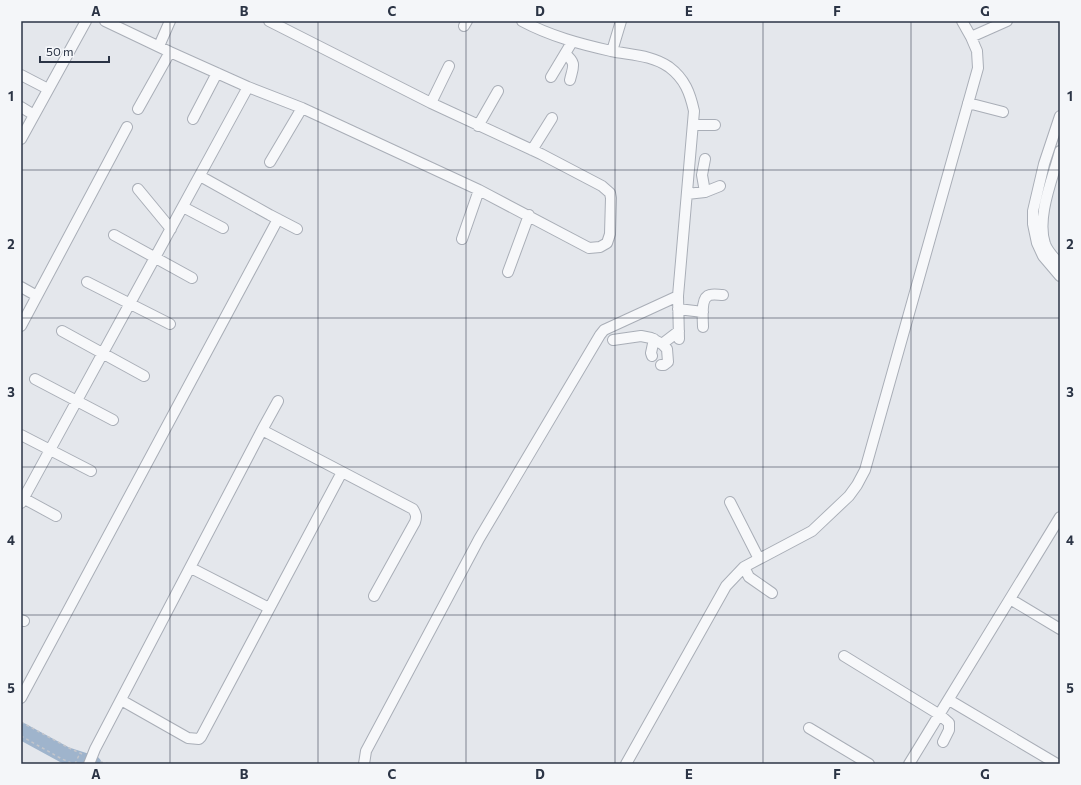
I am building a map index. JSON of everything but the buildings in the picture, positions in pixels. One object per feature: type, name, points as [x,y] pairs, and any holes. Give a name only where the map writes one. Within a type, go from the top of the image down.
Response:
[{"type":"street","points":[[21,139],[86,21]]},
{"type":"street","points":[[105,21],[248,87],[302,108],[479,190],[530,215],[589,248],[604,245],[609,240],[611,198],[608,191],[599,183],[431,103],[269,21]]},
{"type":"street","points":[[159,46],[170,21]]},
{"type":"street","points":[[522,21],[541,31],[572,42],[652,58],[670,67],[682,80],[689,91],[694,111],[678,296],[679,335],[658,342],[651,347],[652,356]]},
{"type":"street","points":[[612,51],[621,21]]},
{"type":"street","points":[[626,764],[726,586],[744,567],[812,531],[849,496],[857,485],[864,470],[978,68],[977,51],[962,21]]},
{"type":"street","points":[[971,37],[1008,21]]},
{"type":"street","points":[[551,77],[572,42]]},
{"type":"street","points":[[138,109],[170,52]]},
{"type":"street","points":[[565,54],[574,65],[570,80]]},
{"type":"street","points":[[431,103],[449,66]]},
{"type":"street","points":[[193,119],[218,73]]},
{"type":"street","points":[[21,75],[48,89]]},
{"type":"street","points":[[56,516],[22,500],[248,87]]},
{"type":"street","points":[[478,126],[498,92]]},
{"type":"street","points":[[968,103],[1003,112]]},
{"type":"street","points":[[21,107],[34,115]]},
{"type":"street","points":[[270,162],[302,108]]},
{"type":"street","points":[[1060,116],[1044,164],[1033,211],[1033,224],[1037,243],[1043,256],[1060,276]]},
{"type":"street","points":[[532,150],[552,118]]},
{"type":"street","points":[[693,125],[716,125]]},
{"type":"street","points":[[21,326],[127,127]]},
{"type":"street","points":[[1060,151],[1046,204],[1043,222],[1043,233],[1046,246],[1060,264]]},
{"type":"street","points":[[705,159],[702,175],[705,192]]},
{"type":"street","points":[[200,176],[297,229]]},
{"type":"street","points":[[687,194],[705,192],[720,186]]},
{"type":"street","points":[[138,189],[171,229]]},
{"type":"street","points":[[462,239],[479,190]]},
{"type":"street","points":[[183,207],[223,228]]},
{"type":"street","points":[[508,272],[530,215]]},
{"type":"street","points":[[21,698],[278,219]]},
{"type":"street","points":[[114,235],[192,278]]},
{"type":"street","points":[[87,282],[170,324]]},
{"type":"street","points":[[21,288],[37,296]]},
{"type":"street","points":[[703,327],[703,302],[705,297],[708,295],[723,295]]},
{"type":"street","points":[[364,764],[366,751],[479,539],[600,335],[604,330],[678,296]]},
{"type":"street","points":[[678,309],[703,312]]},
{"type":"street","points":[[62,331],[103,352],[144,376]]},
{"type":"street","points":[[613,340],[641,336],[658,342],[667,349],[668,362],[661,365]]},
{"type":"street","points":[[35,379],[76,402],[113,420]]},
{"type":"street","points":[[90,761],[278,401]]},
{"type":"street","points":[[262,430],[412,509],[416,514],[417,518],[415,522],[374,596]]},
{"type":"street","points":[[21,435],[91,471]]},
{"type":"street","points":[[121,700],[188,738],[198,739],[202,737],[342,472]]},
{"type":"street","points":[[730,502],[759,559]]},
{"type":"street","points":[[909,764],[1060,517]]},
{"type":"street","points":[[744,567],[749,577],[772,593]]},
{"type":"street","points":[[191,568],[269,608]]},
{"type":"street","points":[[1010,599],[1060,629]]},
{"type":"street","points":[[844,656],[940,715],[949,723],[950,726],[943,742]]},
{"type":"street","points":[[949,700],[1058,764]]},
{"type":"street","points":[[809,728],[869,764]]},
{"type":"path","points":[[21,722],[81,753],[90,761],[110,764]]},
{"type":"path","points":[[21,736],[62,759],[75,764],[81,753]]},
{"type":"waterway","points":[[21,731],[65,755],[93,764]]}]
